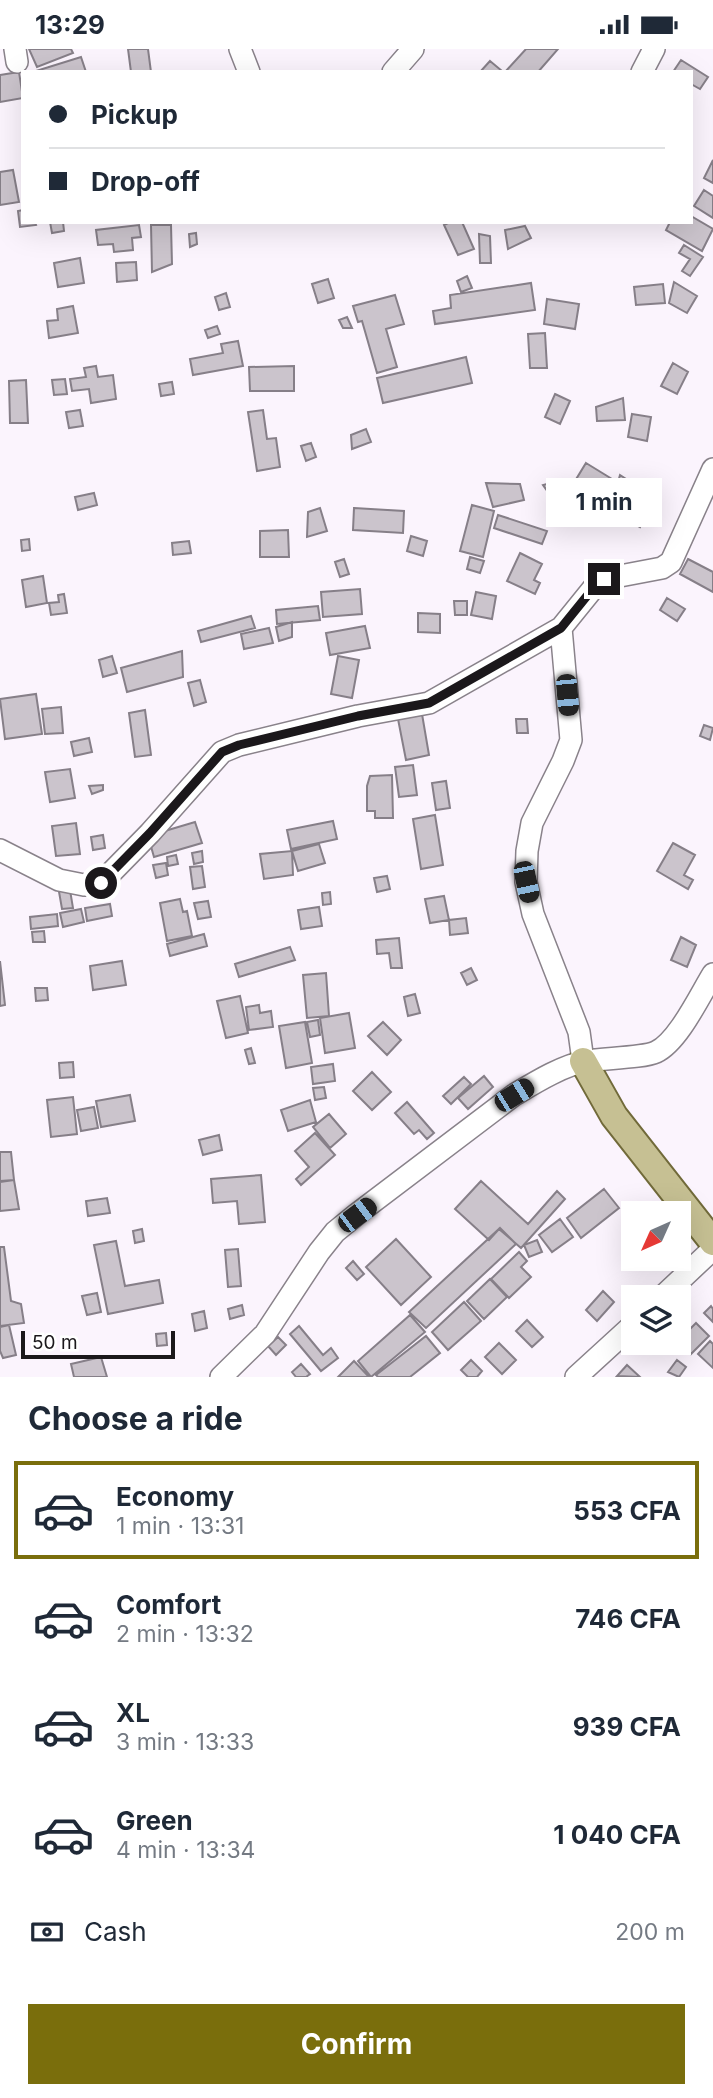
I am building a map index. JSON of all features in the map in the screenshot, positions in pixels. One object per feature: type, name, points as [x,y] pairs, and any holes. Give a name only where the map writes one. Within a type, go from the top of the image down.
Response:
[{"type":"main road","points":[[583,1061],[614,1116],[713,1242]]},
{"type":"street","points":[[240,49],[248,70]]},
{"type":"street","points":[[395,70],[414,49]]},
{"type":"street","points":[[643,70],[654,49]]},
{"type":"street","points":[[0,850],[59,880],[84,885],[101,883],[222,752],[239,745],[358,716],[429,703],[561,628],[595,586],[604,579],[662,568],[671,562],[713,469]]},
{"type":"street","points":[[561,628],[571,740],[532,823],[527,851],[526,882],[533,914],[579,1033],[583,1061]]},
{"type":"street","points":[[221,1377],[265,1334],[318,1252],[335,1232],[514,1095],[537,1081],[583,1061],[656,1052],[668,1043],[680,1028],[713,974]]},
{"type":"street","points":[[675,1285],[713,1249]]},
{"type":"street","points":[[576,1377],[621,1336]]},
{"type":"building","points":[[29,49],[71,49],[73,53],[37,67]]},
{"type":"building","points":[[128,49],[148,49],[151,70],[131,70]]},
{"type":"building","points":[[526,49],[558,49],[540,70],[507,70]]},
{"type":"building","points":[[81,57],[85,70],[39,70]]},
{"type":"building","points":[[681,60],[708,77],[700,89],[693,85],[693,70],[674,70]]},
{"type":"building","points":[[490,61],[501,70],[482,70]]},
{"type":"building","points":[[19,72],[21,98],[0,102],[0,75]]},
{"type":"building","points":[[713,160],[713,183],[704,178]]},
{"type":"building","points":[[13,170],[19,202],[0,205],[0,172]]},
{"type":"building","points":[[704,190],[713,196],[713,218],[694,206]]},
{"type":"building","points":[[21,210],[21,224],[36,225],[20,227],[18,211]]},
{"type":"building","points":[[693,217],[713,229],[702,251],[666,230],[669,224],[693,224]]},
{"type":"building","points":[[50,224],[63,224],[64,231],[52,233]]},
{"type":"building","points":[[463,224],[474,249],[458,255],[444,225]]},
{"type":"building","points":[[139,225],[141,237],[132,238],[133,250],[114,252],[113,244],[98,245],[96,230]]},
{"type":"building","points":[[151,225],[171,225],[172,264],[152,272]]},
{"type":"building","points":[[525,226],[531,238],[508,249],[505,230]]},
{"type":"building","points":[[196,233],[197,244],[190,247],[189,234]]},
{"type":"building","points":[[479,234],[490,236],[491,263],[480,263]]},
{"type":"building","points":[[684,245],[703,257],[690,276],[682,271],[690,259],[679,253]]},
{"type":"building","points":[[80,258],[84,283],[58,287],[54,263]]},
{"type":"building","points":[[136,262],[137,280],[117,282],[116,263]]},
{"type":"building","points":[[467,276],[472,288],[461,292],[457,281]]},
{"type":"building","points":[[328,279],[334,298],[318,303],[312,284]]},
{"type":"building","points":[[674,282],[697,296],[687,313],[669,303]]},
{"type":"building","points":[[531,283],[535,310],[435,324],[433,311],[451,308],[450,295]]},
{"type":"building","points":[[663,284],[665,303],[636,305],[634,287]]},
{"type":"building","points":[[226,293],[230,307],[219,310],[215,297]]},
{"type":"building","points":[[395,295],[404,324],[386,329],[397,367],[377,373],[362,321],[358,322],[353,306]]},
{"type":"building","points":[[547,299],[579,304],[575,329],[544,324]]},
{"type":"building","points":[[73,306],[78,333],[49,338],[47,321],[58,320],[57,309]]},
{"type":"building","points":[[347,317],[352,328],[343,328],[339,320]]},
{"type":"building","points":[[217,326],[220,334],[208,338],[205,330]]},
{"type":"building","points":[[545,333],[547,368],[530,368],[528,334]]},
{"type":"building","points":[[238,341],[243,366],[193,375],[190,359],[223,353],[221,344]]},
{"type":"building","points":[[466,357],[472,383],[383,403],[377,378]]},
{"type":"building","points":[[673,363],[688,372],[677,394],[661,386]]},
{"type":"building","points":[[96,366],[98,377],[113,375],[116,399],[91,403],[89,389],[72,391],[70,379],[86,377],[84,368]]},
{"type":"building","points":[[294,366],[294,391],[250,391],[249,367]]},
{"type":"building","points":[[65,379],[67,394],[54,395],[52,380]]},
{"type":"building","points":[[26,380],[28,423],[10,423],[9,381]]},
{"type":"building","points":[[172,382],[174,394],[161,396],[159,384]]},
{"type":"building","points":[[555,394],[570,401],[560,424],[545,417]]},
{"type":"building","points":[[623,398],[625,420],[597,421],[596,407]]},
{"type":"building","points":[[80,410],[83,426],[69,428],[66,412]]},
{"type":"building","points":[[263,410],[267,439],[276,438],[280,467],[257,471],[248,412]]},
{"type":"building","points":[[632,414],[651,417],[647,441],[628,437]]},
{"type":"building","points":[[366,429],[371,442],[352,449],[351,435]]},
{"type":"building","points":[[311,443],[316,457],[306,461],[301,446]]},
{"type":"building","points":[[586,463],[612,479],[602,496],[611,501],[599,521],[564,499]]},
{"type":"building","points":[[620,475],[626,479],[623,491],[616,489]]},
{"type":"building","points":[[626,479],[646,486],[640,504],[626,492]]},
{"type":"building","points":[[558,481],[560,493],[550,495],[543,485]]},
{"type":"building","points":[[486,483],[520,484],[524,500],[493,507]]},
{"type":"building","points":[[94,493],[97,505],[78,510],[75,497]]},
{"type":"building","points":[[626,496],[649,509],[640,527],[617,514]]},
{"type":"building","points":[[472,505],[494,511],[483,557],[460,551]]},
{"type":"building","points":[[320,508],[327,531],[307,537],[308,512]]},
{"type":"building","points":[[354,508],[404,511],[403,533],[353,530]]},
{"type":"building","points":[[498,515],[547,531],[542,544],[494,528]]},
{"type":"building","points":[[288,530],[289,557],[260,557],[260,531]]},
{"type":"building","points":[[411,536],[427,541],[423,556],[407,551]]},
{"type":"building","points":[[29,539],[30,550],[22,551],[21,540]]},
{"type":"building","points":[[189,541],[191,553],[173,555],[172,543]]},
{"type":"building","points":[[520,553],[542,564],[534,580],[540,583],[535,594],[507,581]]},
{"type":"building","points":[[470,557],[484,561],[480,573],[467,569]]},
{"type":"building","points":[[344,559],[349,574],[340,577],[335,562]]},
{"type":"building","points":[[688,559],[713,572],[713,592],[680,574]]},
{"type":"building","points":[[43,576],[47,603],[26,607],[22,580]]},
{"type":"building","points":[[360,589],[362,614],[323,617],[321,592]]},
{"type":"building","points":[[476,592],[496,596],[492,619],[471,615]]},
{"type":"building","points":[[64,594],[67,613],[51,615],[49,603],[59,602],[58,595]]},
{"type":"building","points":[[667,598],[685,609],[677,621],[660,610]]},
{"type":"building","points":[[454,601],[467,601],[467,615],[455,615]]},
{"type":"building","points":[[318,606],[320,620],[277,624],[276,610]]},
{"type":"building","points":[[418,613],[440,614],[440,633],[418,632]]},
{"type":"building","points":[[251,616],[255,628],[201,642],[198,631]]},
{"type":"building","points":[[292,622],[292,637],[279,641],[276,627]]},
{"type":"building","points":[[365,626],[370,648],[330,655],[326,633]]},
{"type":"building","points":[[269,628],[273,643],[244,649],[241,634]]},
{"type":"building","points":[[182,651],[183,677],[127,692],[121,668]]},
{"type":"building","points":[[112,656],[117,673],[103,677],[99,660]]},
{"type":"building","points":[[338,656],[359,660],[352,698],[331,694]]},
{"type":"building","points":[[200,680],[206,702],[194,706],[188,683]]},
{"type":"building","points":[[36,694],[42,734],[5,739],[0,699]]},
{"type":"building","points":[[61,707],[63,733],[45,734],[42,709]]},
{"type":"building","points":[[145,710],[151,755],[135,757],[129,713]]},
{"type":"building","points":[[422,714],[429,755],[406,760],[398,719]]},
{"type":"building","points":[[516,719],[527,719],[528,733],[517,733]]},
{"type":"building","points":[[704,725],[713,728],[710,740],[700,736]]},
{"type":"building","points":[[89,738],[92,752],[74,756],[71,742]]},
{"type":"building","points":[[413,765],[417,795],[399,797],[395,767]]},
{"type":"building","points":[[70,769],[75,798],[50,802],[45,772]]},
{"type":"building","points":[[392,775],[393,818],[375,818],[375,811],[367,811],[367,786],[370,776]]},
{"type":"building","points":[[446,781],[450,808],[436,810],[432,783]]},
{"type":"building","points":[[103,785],[103,790],[92,794],[89,786]]},
{"type":"building","points":[[435,815],[443,865],[421,869],[413,819]]},
{"type":"building","points":[[333,821],[337,839],[291,849],[287,830]]},
{"type":"building","points":[[195,822],[202,843],[154,857],[148,836]]},
{"type":"building","points":[[76,823],[80,854],[56,856],[52,826]]},
{"type":"building","points":[[103,835],[105,848],[93,850],[91,837]]},
{"type":"building","points":[[673,843],[695,855],[684,875],[693,880],[688,889],[657,871]]},
{"type":"building","points":[[319,844],[325,863],[298,871],[292,851]]},
{"type":"building","points":[[202,851],[203,862],[194,864],[192,853]]},
{"type":"building","points":[[292,851],[293,875],[264,879],[260,854]]},
{"type":"building","points":[[176,855],[178,864],[168,866],[167,857]]},
{"type":"building","points":[[166,863],[168,875],[156,878],[153,865]]},
{"type":"building","points":[[202,866],[205,887],[193,889],[190,867]]},
{"type":"building","points":[[387,876],[390,889],[377,892],[374,878]]},
{"type":"building","points":[[69,884],[73,908],[62,909],[58,886]]},
{"type":"building","points":[[330,892],[331,904],[323,905],[322,893]]},
{"type":"building","points":[[444,896],[449,920],[430,923],[425,899]]},
{"type":"building","points":[[180,899],[183,912],[187,911],[192,936],[167,941],[160,903]]},
{"type":"building","points":[[208,901],[211,917],[198,919],[194,903]]},
{"type":"building","points":[[110,904],[112,916],[87,921],[85,908]]},
{"type":"building","points":[[319,907],[322,926],[301,929],[298,910]]},
{"type":"building","points":[[81,909],[84,922],[63,927],[60,913]]},
{"type":"building","points":[[57,914],[58,926],[31,929],[30,917]]},
{"type":"building","points":[[466,918],[468,933],[450,935],[449,920]]},
{"type":"building","points":[[44,931],[45,942],[33,942],[32,932]]},
{"type":"building","points":[[204,934],[207,946],[170,956],[167,944]]},
{"type":"building","points":[[681,937],[696,945],[687,967],[671,960]]},
{"type":"building","points":[[399,938],[402,968],[391,968],[389,953],[377,954],[376,940]]},
{"type":"building","points":[[290,947],[295,960],[239,977],[235,964]]},
{"type":"building","points":[[0,961],[5,1005],[0,1006]]},
{"type":"building","points":[[122,961],[126,985],[93,990],[90,966]]},
{"type":"building","points":[[471,968],[477,980],[467,985],[461,973]]},
{"type":"building","points":[[326,973],[329,1016],[307,1018],[303,975]]},
{"type":"building","points":[[35,988],[47,988],[48,1000],[36,1001]]},
{"type":"building","points":[[415,994],[420,1013],[408,1016],[404,997]]},
{"type":"building","points":[[240,996],[248,1033],[226,1038],[217,1001]]},
{"type":"building","points":[[259,1005],[260,1013],[271,1011],[273,1027],[249,1030],[246,1007]]},
{"type":"building","points":[[349,1013],[355,1048],[325,1053],[320,1018]]},
{"type":"building","points":[[318,1020],[320,1035],[310,1037],[307,1022]]},
{"type":"building","points":[[305,1022],[312,1063],[286,1068],[279,1026]]},
{"type":"building","points":[[383,1022],[401,1040],[387,1055],[368,1036]]},
{"type":"building","points":[[251,1048],[255,1063],[249,1064],[245,1050]]},
{"type":"building","points":[[73,1062],[74,1077],[60,1078],[59,1063]]},
{"type":"building","points":[[333,1064],[335,1081],[313,1084],[311,1067]]},
{"type":"building","points":[[372,1072],[391,1092],[372,1110],[353,1091]]},
{"type":"building","points":[[484,1076],[493,1087],[468,1109],[458,1098]]},
{"type":"building","points":[[464,1077],[471,1084],[451,1104],[443,1096]]},
{"type":"building","points":[[324,1087],[326,1098],[315,1100],[313,1088]]},
{"type":"building","points":[[130,1095],[135,1121],[101,1127],[96,1101]]},
{"type":"building","points":[[73,1097],[77,1134],[51,1137],[47,1100]]},
{"type":"building","points":[[310,1100],[316,1122],[288,1131],[281,1110]]},
{"type":"building","points":[[407,1102],[434,1133],[427,1139],[419,1130],[414,1134],[395,1113]]},
{"type":"building","points":[[94,1107],[98,1128],[81,1131],[77,1110]]},
{"type":"building","points":[[329,1114],[346,1134],[330,1148],[313,1127]]},
{"type":"building","points":[[315,1133],[335,1155],[301,1185],[296,1179],[309,1167],[295,1151]]},
{"type":"building","points":[[219,1135],[222,1150],[203,1155],[199,1140]]},
{"type":"building","points":[[0,1152],[11,1152],[14,1180],[0,1181]]},
{"type":"building","points":[[261,1175],[265,1222],[239,1224],[237,1201],[213,1203],[211,1179]]},
{"type":"building","points":[[14,1180],[19,1209],[0,1211],[0,1182]]},
{"type":"building","points":[[481,1181],[528,1224],[557,1191],[565,1199],[521,1248],[499,1229],[489,1240],[455,1209]]},
{"type":"building","points":[[604,1189],[619,1208],[581,1238],[567,1218]]},
{"type":"building","points":[[107,1198],[110,1213],[88,1216],[86,1201]]},
{"type":"building","points":[[560,1219],[573,1237],[552,1252],[539,1235]]},
{"type":"building","points":[[500,1228],[516,1244],[426,1328],[409,1312]]},
{"type":"building","points":[[142,1229],[144,1241],[135,1243],[133,1231]]},
{"type":"building","points":[[396,1239],[431,1277],[401,1305],[366,1267]]},
{"type":"building","points":[[537,1240],[542,1252],[529,1257],[524,1245]]},
{"type":"building","points":[[116,1241],[125,1286],[159,1280],[163,1303],[108,1314],[94,1245]]},
{"type":"building","points":[[0,1247],[4,1247],[11,1301],[21,1304],[24,1323],[0,1326]]},
{"type":"building","points":[[238,1249],[241,1286],[228,1287],[225,1250]]},
{"type":"building","points":[[519,1252],[527,1261],[521,1267],[531,1277],[509,1298],[491,1279]]},
{"type":"building","points":[[353,1261],[364,1274],[357,1280],[346,1268]]},
{"type":"building","points":[[490,1279],[507,1297],[484,1319],[467,1301]]},
{"type":"building","points":[[603,1291],[614,1302],[597,1321],[586,1310]]},
{"type":"building","points":[[97,1293],[101,1312],[87,1315],[82,1296]]},
{"type":"building","points":[[464,1302],[481,1321],[448,1350],[432,1332]]},
{"type":"building","points":[[242,1305],[244,1315],[230,1319],[228,1309]]},
{"type":"building","points":[[711,1306],[713,1309],[713,1322],[704,1313]]},
{"type":"building","points":[[204,1311],[207,1328],[195,1331],[192,1314]]},
{"type":"building","points":[[410,1315],[425,1332],[371,1377],[358,1361]]},
{"type":"building","points":[[527,1320],[543,1337],[532,1347],[516,1331]]},
{"type":"building","points":[[696,1323],[709,1336],[691,1354],[691,1328]]},
{"type":"building","points":[[9,1325],[16,1355],[3,1358],[0,1351],[0,1327]]},
{"type":"building","points":[[299,1326],[323,1355],[331,1348],[338,1358],[321,1371],[290,1334]]},
{"type":"building","points":[[166,1333],[167,1345],[157,1346],[156,1334]]},
{"type":"building","points":[[426,1336],[440,1353],[410,1377],[376,1375]]},
{"type":"building","points":[[278,1337],[286,1345],[276,1355],[268,1346]]},
{"type":"building","points":[[710,1341],[713,1344],[713,1368],[698,1354]]},
{"type":"building","points":[[499,1343],[516,1360],[502,1374],[485,1357]]},
{"type":"building","points":[[101,1357],[107,1377],[74,1377],[71,1364]]},
{"type":"building","points":[[471,1360],[482,1371],[477,1377],[468,1377],[461,1370]]},
{"type":"building","points":[[677,1360],[686,1367],[679,1377],[668,1372]]},
{"type":"building","points":[[354,1361],[369,1377],[338,1377]]},
{"type":"building","points":[[301,1364],[310,1374],[296,1377],[292,1372]]},
{"type":"building","points":[[627,1365],[640,1377],[617,1376]]},
{"type":"route","points":[[101,883],[222,752],[239,745],[358,716],[429,703],[561,628],[595,586],[604,579]]}]
